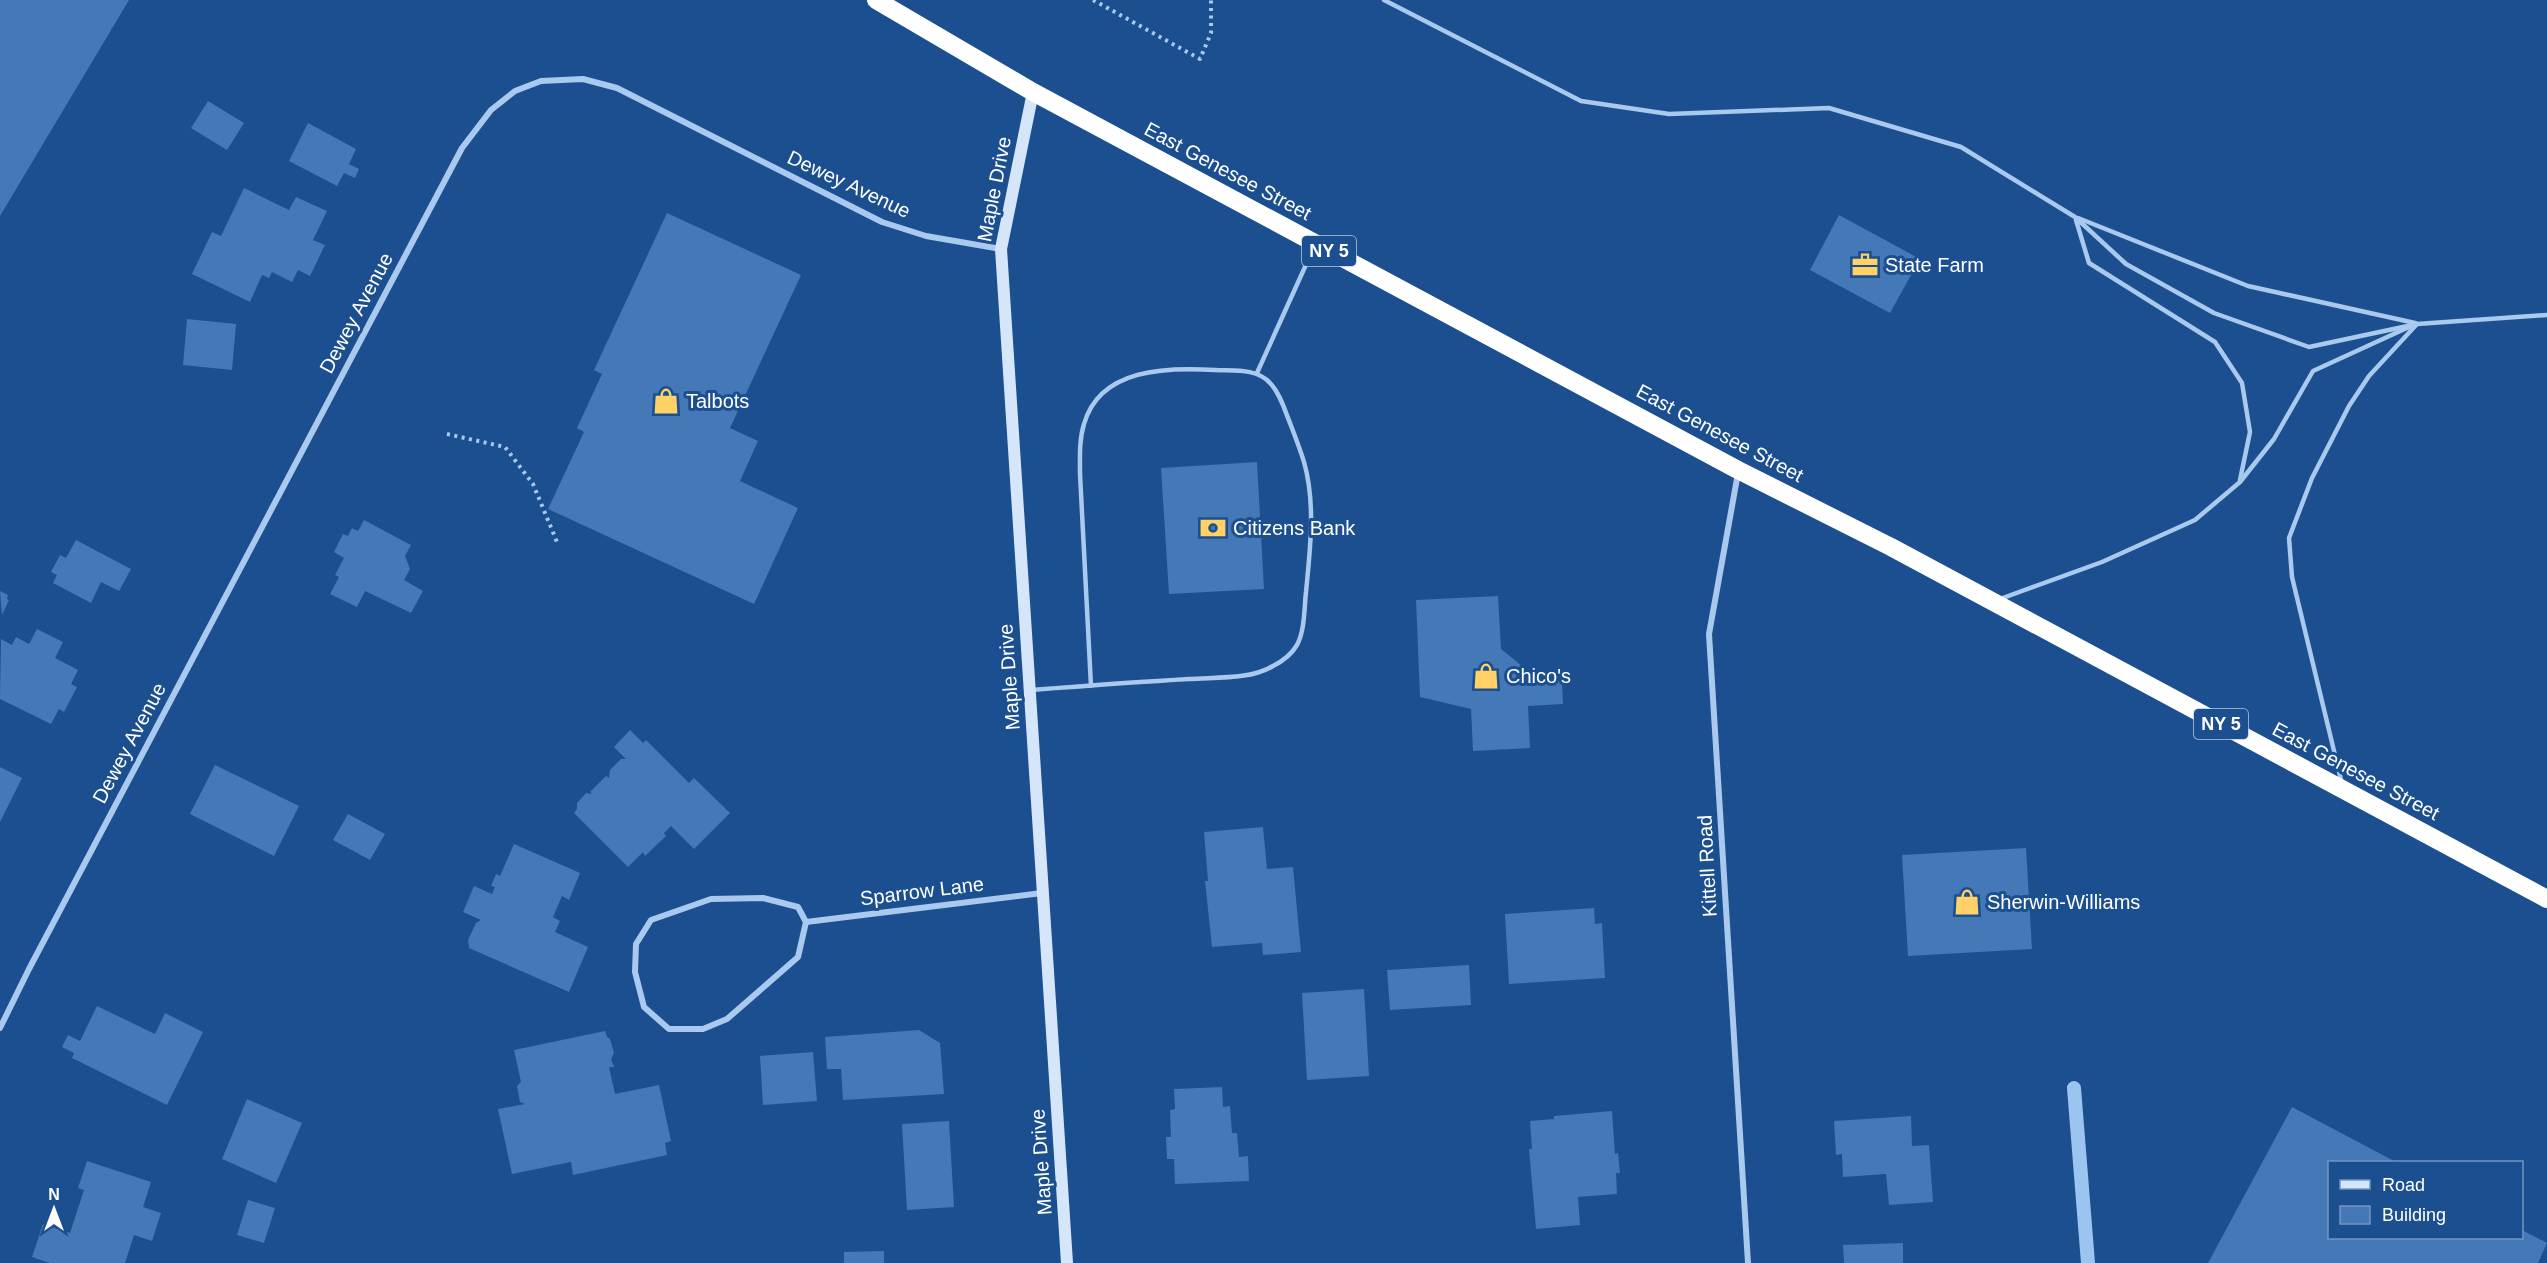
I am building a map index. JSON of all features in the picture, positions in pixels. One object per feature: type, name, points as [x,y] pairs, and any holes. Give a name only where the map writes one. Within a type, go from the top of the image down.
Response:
[{"type":"highway","name":"East Genesee Street","points":[[876,0],[1033,92],[1738,470],[1877,539],[2547,899]]},
{"type":"street","name":"Dewey Avenue","points":[[0,1028],[28,969],[462,148],[491,110],[515,91],[541,81],[583,79],[617,88],[882,222],[926,236],[1001,249]]},
{"type":"street","name":"Maple Drive","points":[[1033,92],[1001,249],[1068,1263]]},
{"type":"street","name":"Kittell Road","points":[[1738,470],[1709,634],[1748,1263]]},
{"type":"street","name":"Sparrow Lane","points":[[806,922],[1042,892]]},
{"type":"street","points":[[763,898],[798,907],[806,922],[798,957],[727,1019],[703,1029],[669,1029],[644,1007],[635,972],[636,944],[651,920],[711,899],[763,898]]},
{"type":"lane","points":[[1384,0],[1581,101],[1669,114],[1828,108],[1961,147],[2075,217],[2248,286],[2417,324]]},
{"type":"lane","points":[[2075,217],[2126,264],[2214,314],[2308,347],[2417,324],[2547,315]]},
{"type":"lane","points":[[2075,217],[2089,263],[2215,342],[2242,383],[2250,432],[2240,482]]},
{"type":"lane","points":[[1257,373],[1316,244]]},
{"type":"lane","points":[[1993,602],[2102,562],[2195,520],[2240,482],[2274,438],[2313,371],[2417,324]]},
{"type":"lane","points":[[2343,790],[2292,577],[2289,538],[2312,478],[2349,406],[2369,376],[2417,324]]},
{"type":"lane","points":[[1029,690],[1091,686],[1244,675],[1271,668],[1289,656],[1298,644],[1302,627],[1310,544],[1311,517],[1307,476],[1285,410],[1271,383],[1257,373],[1211,370],[1145,372],[1126,377],[1111,387],[1094,404],[1084,423],[1080,446],[1091,686]]},
{"type":"path","points":[[1094,0],[1200,59],[1211,33],[1211,0]]},
{"type":"path","points":[[447,434],[505,447],[533,484],[557,542]]},
{"type":"building","points":[[0,0],[129,0],[0,216]]},
{"type":"building","points":[[208,101],[244,123],[227,150],[191,128]]},
{"type":"building","points":[[308,123],[356,149],[349,164],[359,169],[355,178],[344,173],[337,186],[289,161]]},
{"type":"building","points":[[244,188],[289,210],[296,197],[327,211],[313,240],[325,245],[310,276],[298,270],[292,282],[272,272],[269,278],[262,275],[250,302],[192,274],[212,232],[221,236]]},
{"type":"building","name":"Talbots","points":[[667,213],[801,275],[730,428],[758,441],[740,481],[798,508],[754,604],[548,509],[584,432],[577,428],[602,374],[594,370]]},
{"type":"building","name":"State Farm","points":[[1839,215],[1920,259],[1890,313],[1810,270]]},
{"type":"building","points":[[187,319],[236,324],[232,370],[183,365]]},
{"type":"building","name":"Citizens Bank","points":[[1257,462],[1264,589],[1169,594],[1161,468]]},
{"type":"building","points":[[364,520],[411,545],[405,556],[410,569],[404,580],[423,591],[411,613],[365,591],[357,607],[330,594],[339,577],[335,575],[344,558],[334,552],[343,534],[348,536],[352,528],[358,531]]},
{"type":"building","points":[[76,540],[131,569],[119,591],[101,582],[91,603],[53,583],[57,575],[51,572],[60,555],[66,558]]},
{"type":"building","points":[[0,591],[8,595],[9,600],[2,615]]},
{"type":"building","name":"Chico's","points":[[1498,596],[1501,649],[1527,670],[1544,670],[1562,683],[1563,704],[1528,706],[1530,748],[1473,751],[1471,709],[1420,697],[1416,600]]},
{"type":"building","points":[[37,629],[63,642],[55,658],[78,670],[71,684],[77,687],[64,712],[59,709],[51,724],[0,699],[1,639],[12,645],[16,637],[29,644]]},
{"type":"building","points":[[630,730],[643,743],[646,740],[689,783],[694,778],[730,813],[694,849],[671,826],[664,833],[666,836],[645,856],[643,852],[628,867],[574,813],[577,803],[586,793],[592,794],[590,792],[606,776],[609,778],[610,770],[621,759],[626,759],[614,747]]},
{"type":"building","points":[[215,765],[299,806],[274,856],[190,814]]},
{"type":"building","points":[[0,767],[22,778],[0,822]]},
{"type":"building","points":[[348,814],[385,834],[370,860],[333,840]]},
{"type":"building","points":[[1263,827],[1267,869],[1293,867],[1301,952],[1263,955],[1262,943],[1212,947],[1205,881],[1208,881],[1204,832]]},
{"type":"building","points":[[514,844],[580,873],[569,900],[562,896],[553,917],[560,921],[555,932],[588,947],[569,992],[469,948],[468,940],[476,923],[481,920],[463,912],[474,886],[492,894],[495,887],[491,886],[496,874],[500,876]]},
{"type":"building","name":"Sherwin-Williams","points":[[2026,848],[2032,949],[1908,956],[1902,855]]},
{"type":"building","points":[[1594,908],[1595,924],[1602,923],[1605,978],[1509,984],[1505,914]]},
{"type":"building","points":[[1469,965],[1471,1005],[1390,1010],[1387,970]]},
{"type":"building","points":[[1364,989],[1369,1076],[1307,1080],[1302,993]]},
{"type":"building","points":[[97,1006],[155,1034],[165,1013],[203,1032],[167,1105],[72,1058],[74,1053],[62,1047],[68,1035],[80,1041]]},
{"type":"building","points":[[919,1030],[940,1043],[944,1094],[843,1100],[841,1069],[827,1069],[825,1037]]},
{"type":"building","points":[[605,1031],[614,1053],[611,1059],[614,1067],[609,1067],[615,1094],[659,1085],[671,1141],[665,1143],[667,1155],[573,1175],[571,1162],[512,1174],[498,1109],[525,1104],[520,1102],[517,1086],[521,1082],[514,1050]]},
{"type":"building","points":[[813,1052],[817,1101],[763,1105],[760,1056]]},
{"type":"building","points":[[1222,1087],[1223,1107],[1230,1106],[1232,1133],[1237,1133],[1239,1157],[1248,1156],[1249,1181],[1175,1184],[1174,1159],[1167,1159],[1166,1137],[1171,1137],[1170,1110],[1175,1109],[1174,1089]]},
{"type":"building","points":[[247,1099],[302,1123],[276,1183],[222,1159]]},
{"type":"building","points":[[2292,1107],[2394,1161],[2328,1161],[2328,1239],[2523,1239],[2523,1231],[2547,1243],[2538,1263],[2208,1263]]},
{"type":"building","points":[[1612,1111],[1615,1154],[1618,1153],[1620,1173],[1616,1173],[1617,1194],[1578,1197],[1580,1225],[1536,1229],[1529,1149],[1532,1149],[1530,1121],[1554,1119],[1554,1116]]},
{"type":"building","points":[[1911,1116],[1912,1146],[1929,1145],[1933,1202],[1889,1205],[1886,1174],[1843,1177],[1842,1154],[1836,1155],[1834,1121]]},
{"type":"building","points":[[949,1121],[954,1207],[907,1210],[902,1124]]},
{"type":"building","points":[[87,1161],[151,1182],[143,1207],[161,1213],[152,1241],[134,1235],[125,1263],[50,1263],[32,1257],[43,1224],[70,1233],[84,1190],[78,1188]]},
{"type":"building","points":[[248,1200],[275,1208],[264,1243],[237,1235]]},
{"type":"building","points":[[1903,1243],[1903,1263],[1844,1263],[1843,1245]]},
{"type":"building","points":[[884,1251],[884,1263],[844,1263],[844,1252]]},
{"type":"waterway","points":[[2074,1088],[2088,1263]]},
{"type":"place","name":"State Farm","points":[[1865,265]]},
{"type":"place","name":"Talbots","points":[[666,401]]},
{"type":"place","name":"Citizens Bank","points":[[1213,528]]},
{"type":"place","name":"Chico's","points":[[1486,676]]},
{"type":"place","name":"Sherwin-Williams","points":[[1967,902]]}]
